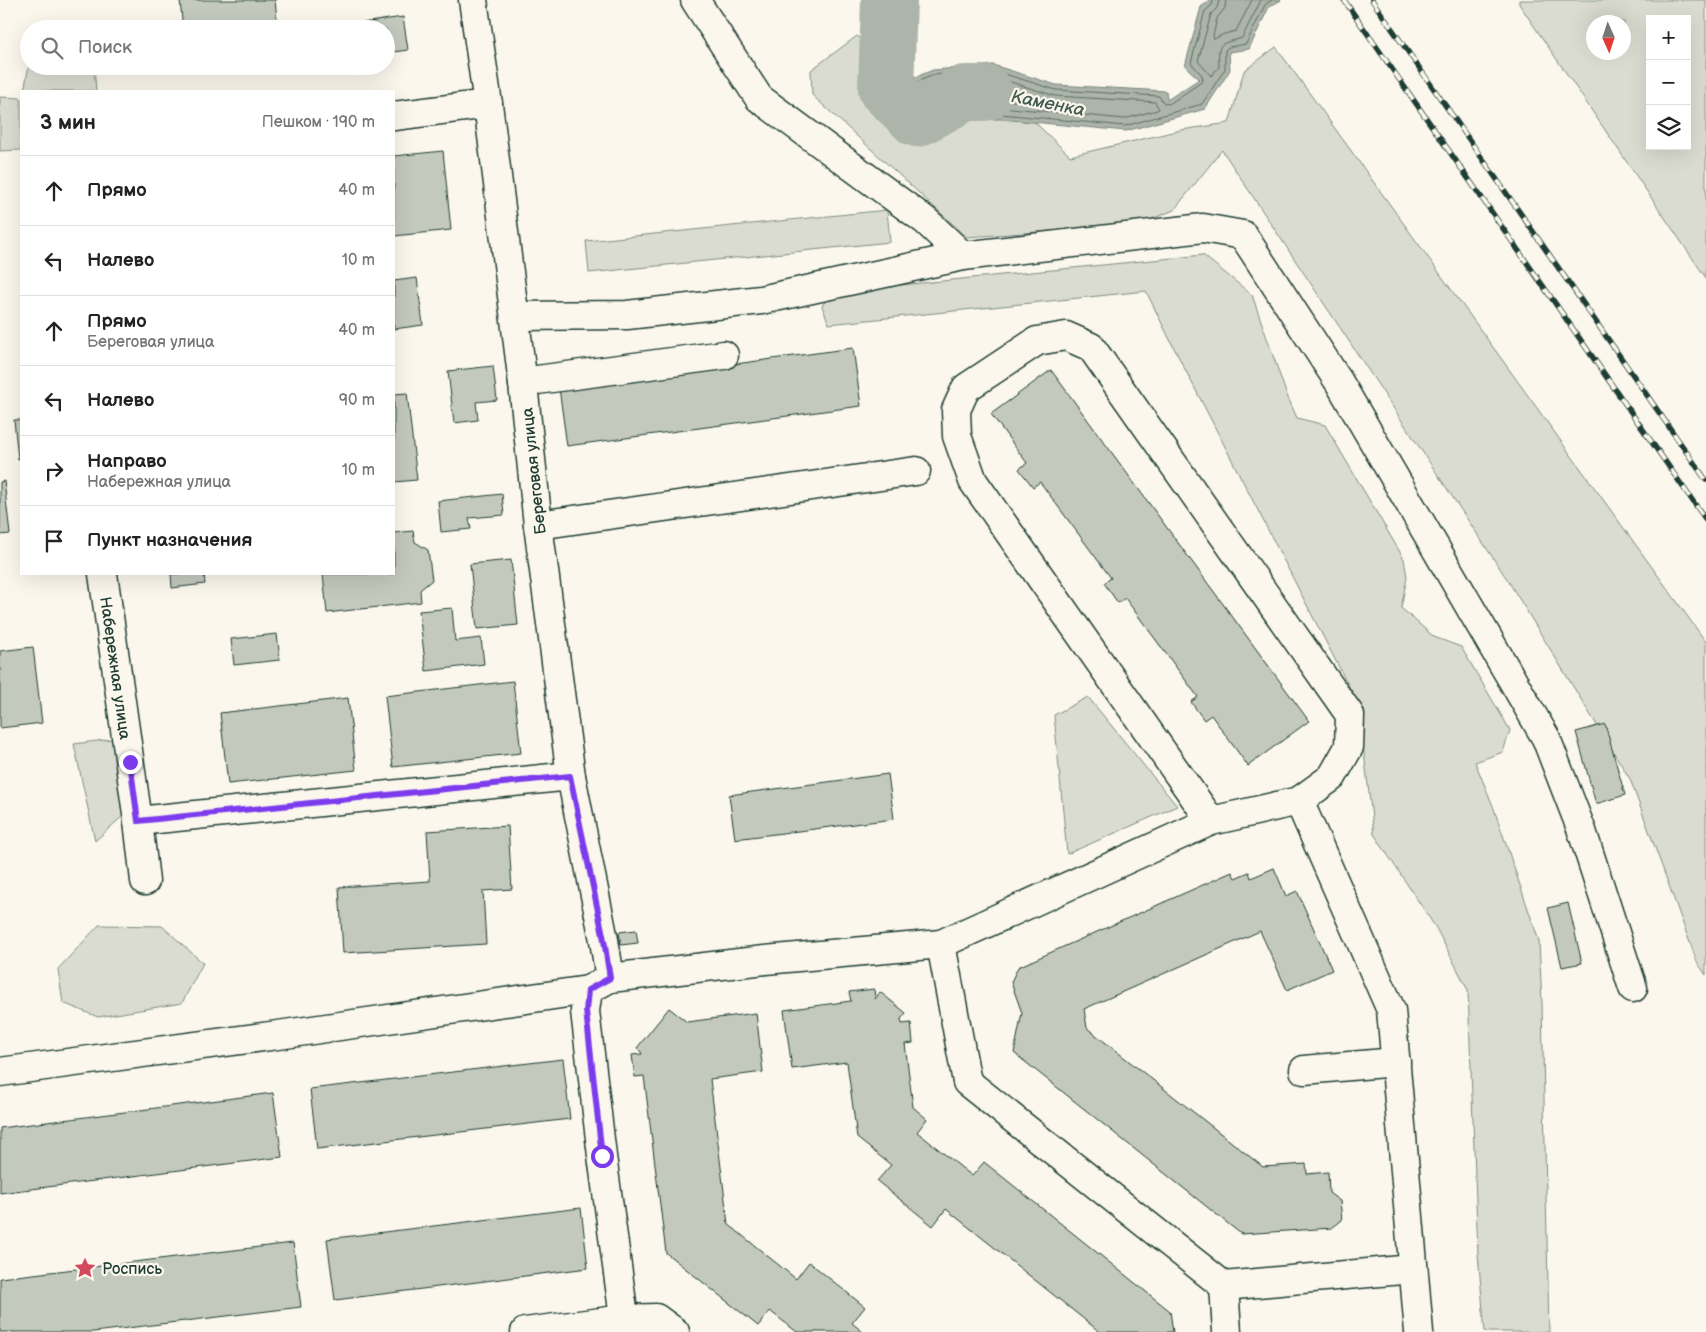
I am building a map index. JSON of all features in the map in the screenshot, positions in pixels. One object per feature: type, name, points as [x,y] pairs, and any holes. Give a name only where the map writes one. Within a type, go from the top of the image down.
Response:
[{"type":"street","name":"Береговая улица","points":[[473,0],[515,316],[538,525],[570,776],[604,940],[599,984],[586,1011],[602,1156],[625,1326]]},
{"type":"street","points":[[695,0],[759,98],[926,221],[963,256]]},
{"type":"street","points":[[395,116],[488,104]]},
{"type":"street","points":[[515,316],[627,315],[760,300],[963,256],[1203,228],[1243,235],[1339,382],[1546,738],[1582,831],[1633,988]]},
{"type":"street","points":[[0,1072],[278,1035],[599,984],[765,960],[941,944],[1211,821],[1299,801],[1332,777],[1341,762],[1349,747],[1350,715],[1091,347],[1066,336],[1037,340],[966,388],[956,410],[956,436],[973,481],[1211,821]]},
{"type":"street","points":[[523,384],[538,380],[724,355]]},
{"type":"street","points":[[538,525],[916,471]]},
{"type":"street","name":"Набережная улица","points":[[103,575],[145,881]]},
{"type":"street","points":[[138,821],[570,776]]},
{"type":"street","points":[[1299,801],[1391,1010],[1419,1332]]},
{"type":"street","points":[[941,944],[967,1082],[1224,1286],[1413,1269]]},
{"type":"street","points":[[1304,1070],[1396,1062]]},
{"type":"street","points":[[1224,1286],[1228,1332]]},
{"type":"street","points":[[525,1332],[625,1326],[656,1318],[675,1332]]},
{"type":"shaded area","points":[[1519,0],[1706,0],[1706,278],[1519,4]]},
{"type":"shaded area","points":[[857,36],[935,90],[1017,105],[1070,156],[1181,130],[1229,123],[1244,71],[1276,47],[1706,642],[1706,975],[1697,962],[1630,779],[1507,579],[1222,150],[1174,210],[1137,225],[967,237],[812,95],[811,70]]},
{"type":"shaded area","points":[[27,75],[95,75],[96,90],[24,90]]},
{"type":"shaded area","points":[[0,97],[20,98],[20,150],[0,151]]},
{"type":"shaded area","points":[[887,210],[890,242],[589,273],[586,241]]},
{"type":"shaded area","points":[[1203,255],[1252,295],[1286,393],[1297,418],[1325,425],[1404,559],[1407,577],[1401,608],[1434,637],[1461,647],[1510,730],[1503,752],[1475,762],[1493,806],[1539,941],[1549,1332],[1485,1332],[1478,1254],[1468,990],[1436,928],[1374,834],[1358,704],[1146,291],[829,324],[822,306],[831,292]]},
{"type":"shaded area","points":[[1088,697],[1177,806],[1067,854],[1054,715]]},
{"type":"shaded area","points":[[112,739],[125,814],[95,841],[74,744]]},
{"type":"shaded area","points":[[99,925],[162,926],[203,963],[182,1003],[98,1017],[63,1003],[58,969]]},
{"type":"water","points":[[1210,0],[1281,0],[1269,7],[1249,49],[1229,52],[1230,70],[1205,109],[1126,131],[1001,119],[917,119],[886,89],[933,70],[993,65],[1056,85],[1166,91],[1167,100],[1199,79],[1185,66],[1201,7]]},
{"type":"building","points":[[180,0],[275,0],[277,20],[182,20]]},
{"type":"building","points":[[403,17],[408,50],[395,52],[395,20],[382,20]]},
{"type":"building","points":[[443,151],[451,230],[395,236],[395,156]]},
{"type":"building","points":[[417,278],[423,325],[395,329],[395,281]]},
{"type":"building","points":[[853,348],[861,406],[567,446],[559,388]]},
{"type":"building","points":[[493,366],[497,400],[476,402],[478,420],[454,423],[448,371]]},
{"type":"building","points":[[1051,370],[1309,721],[1248,766],[1211,715],[1204,720],[1191,702],[1198,697],[1125,598],[1118,603],[1104,583],[1111,578],[1040,482],[1033,487],[1019,469],[1027,463],[991,414]]},
{"type":"building","points":[[407,393],[417,480],[395,482],[395,394]]},
{"type":"building","points":[[14,420],[20,420],[20,458],[18,459]]},
{"type":"building","points":[[4,481],[10,534],[0,535],[0,482]]},
{"type":"building","points":[[502,494],[504,515],[469,518],[471,529],[441,532],[438,501]]},
{"type":"building","points":[[413,531],[415,542],[428,550],[432,580],[420,590],[421,602],[327,613],[323,575],[395,575],[395,533]]},
{"type":"building","points":[[511,560],[518,625],[477,629],[470,564]]},
{"type":"building","points":[[171,575],[204,575],[205,584],[172,588]]},
{"type":"building","points":[[452,608],[455,641],[481,638],[484,664],[426,671],[419,611]]},
{"type":"building","points":[[277,634],[280,660],[234,665],[231,639]]},
{"type":"building","points":[[33,647],[42,723],[0,728],[0,651]]},
{"type":"building","points":[[513,681],[521,753],[393,767],[385,696]]},
{"type":"building","points":[[348,698],[356,770],[228,784],[220,713]]},
{"type":"building","points":[[1605,724],[1625,795],[1596,804],[1576,732]]},
{"type":"building","points":[[888,774],[894,819],[735,839],[729,795]]},
{"type":"building","points":[[508,826],[512,889],[483,891],[486,944],[343,953],[339,887],[430,881],[427,831]]},
{"type":"building","points":[[1274,868],[1286,896],[1297,891],[1332,970],[1287,990],[1260,931],[1084,1009],[1087,1028],[1263,1167],[1306,1164],[1307,1174],[1328,1172],[1329,1193],[1340,1201],[1342,1220],[1332,1228],[1241,1234],[1014,1053],[1022,1013],[1011,982],[1018,967],[1232,872],[1235,878],[1249,872],[1251,878]]},
{"type":"building","points":[[1568,903],[1582,963],[1562,967],[1548,908]]},
{"type":"building","points":[[636,930],[638,943],[621,945],[619,932]]},
{"type":"building","points":[[874,989],[875,999],[880,992],[906,1013],[901,1019],[902,1024],[911,1023],[913,1043],[905,1044],[913,1107],[927,1119],[917,1132],[972,1176],[984,1162],[1170,1311],[1173,1332],[1100,1332],[946,1209],[933,1226],[877,1181],[891,1165],[857,1138],[847,1062],[792,1069],[784,1010],[851,1001],[849,992]]},
{"type":"building","points":[[669,1008],[687,1022],[756,1013],[763,1072],[710,1079],[728,1224],[796,1279],[809,1262],[865,1307],[852,1323],[863,1332],[797,1332],[770,1311],[758,1326],[666,1253],[644,1076],[635,1077],[632,1055],[642,1054],[637,1048]]},
{"type":"building","points":[[563,1059],[570,1119],[317,1149],[310,1089]]},
{"type":"building","points":[[273,1093],[282,1157],[0,1193],[0,1128]]},
{"type":"building","points":[[581,1208],[588,1268],[335,1300],[327,1239]]},
{"type":"building","points":[[293,1243],[301,1307],[94,1332],[0,1332],[0,1278]]},
{"type":"waterway","name":"Каменка","points":[[889,0],[886,89],[917,119],[965,93],[985,93]]},
{"type":"railway","points":[[1344,0],[1706,520]]},
{"type":"railway","points":[[1372,0],[1706,480]]},
{"type":"place","name":"Роспись","points":[[85,1268]]},
{"type":"route","points":[[130,762],[138,821],[570,776],[610,978],[588,990],[586,1011],[602,1156]]}]
